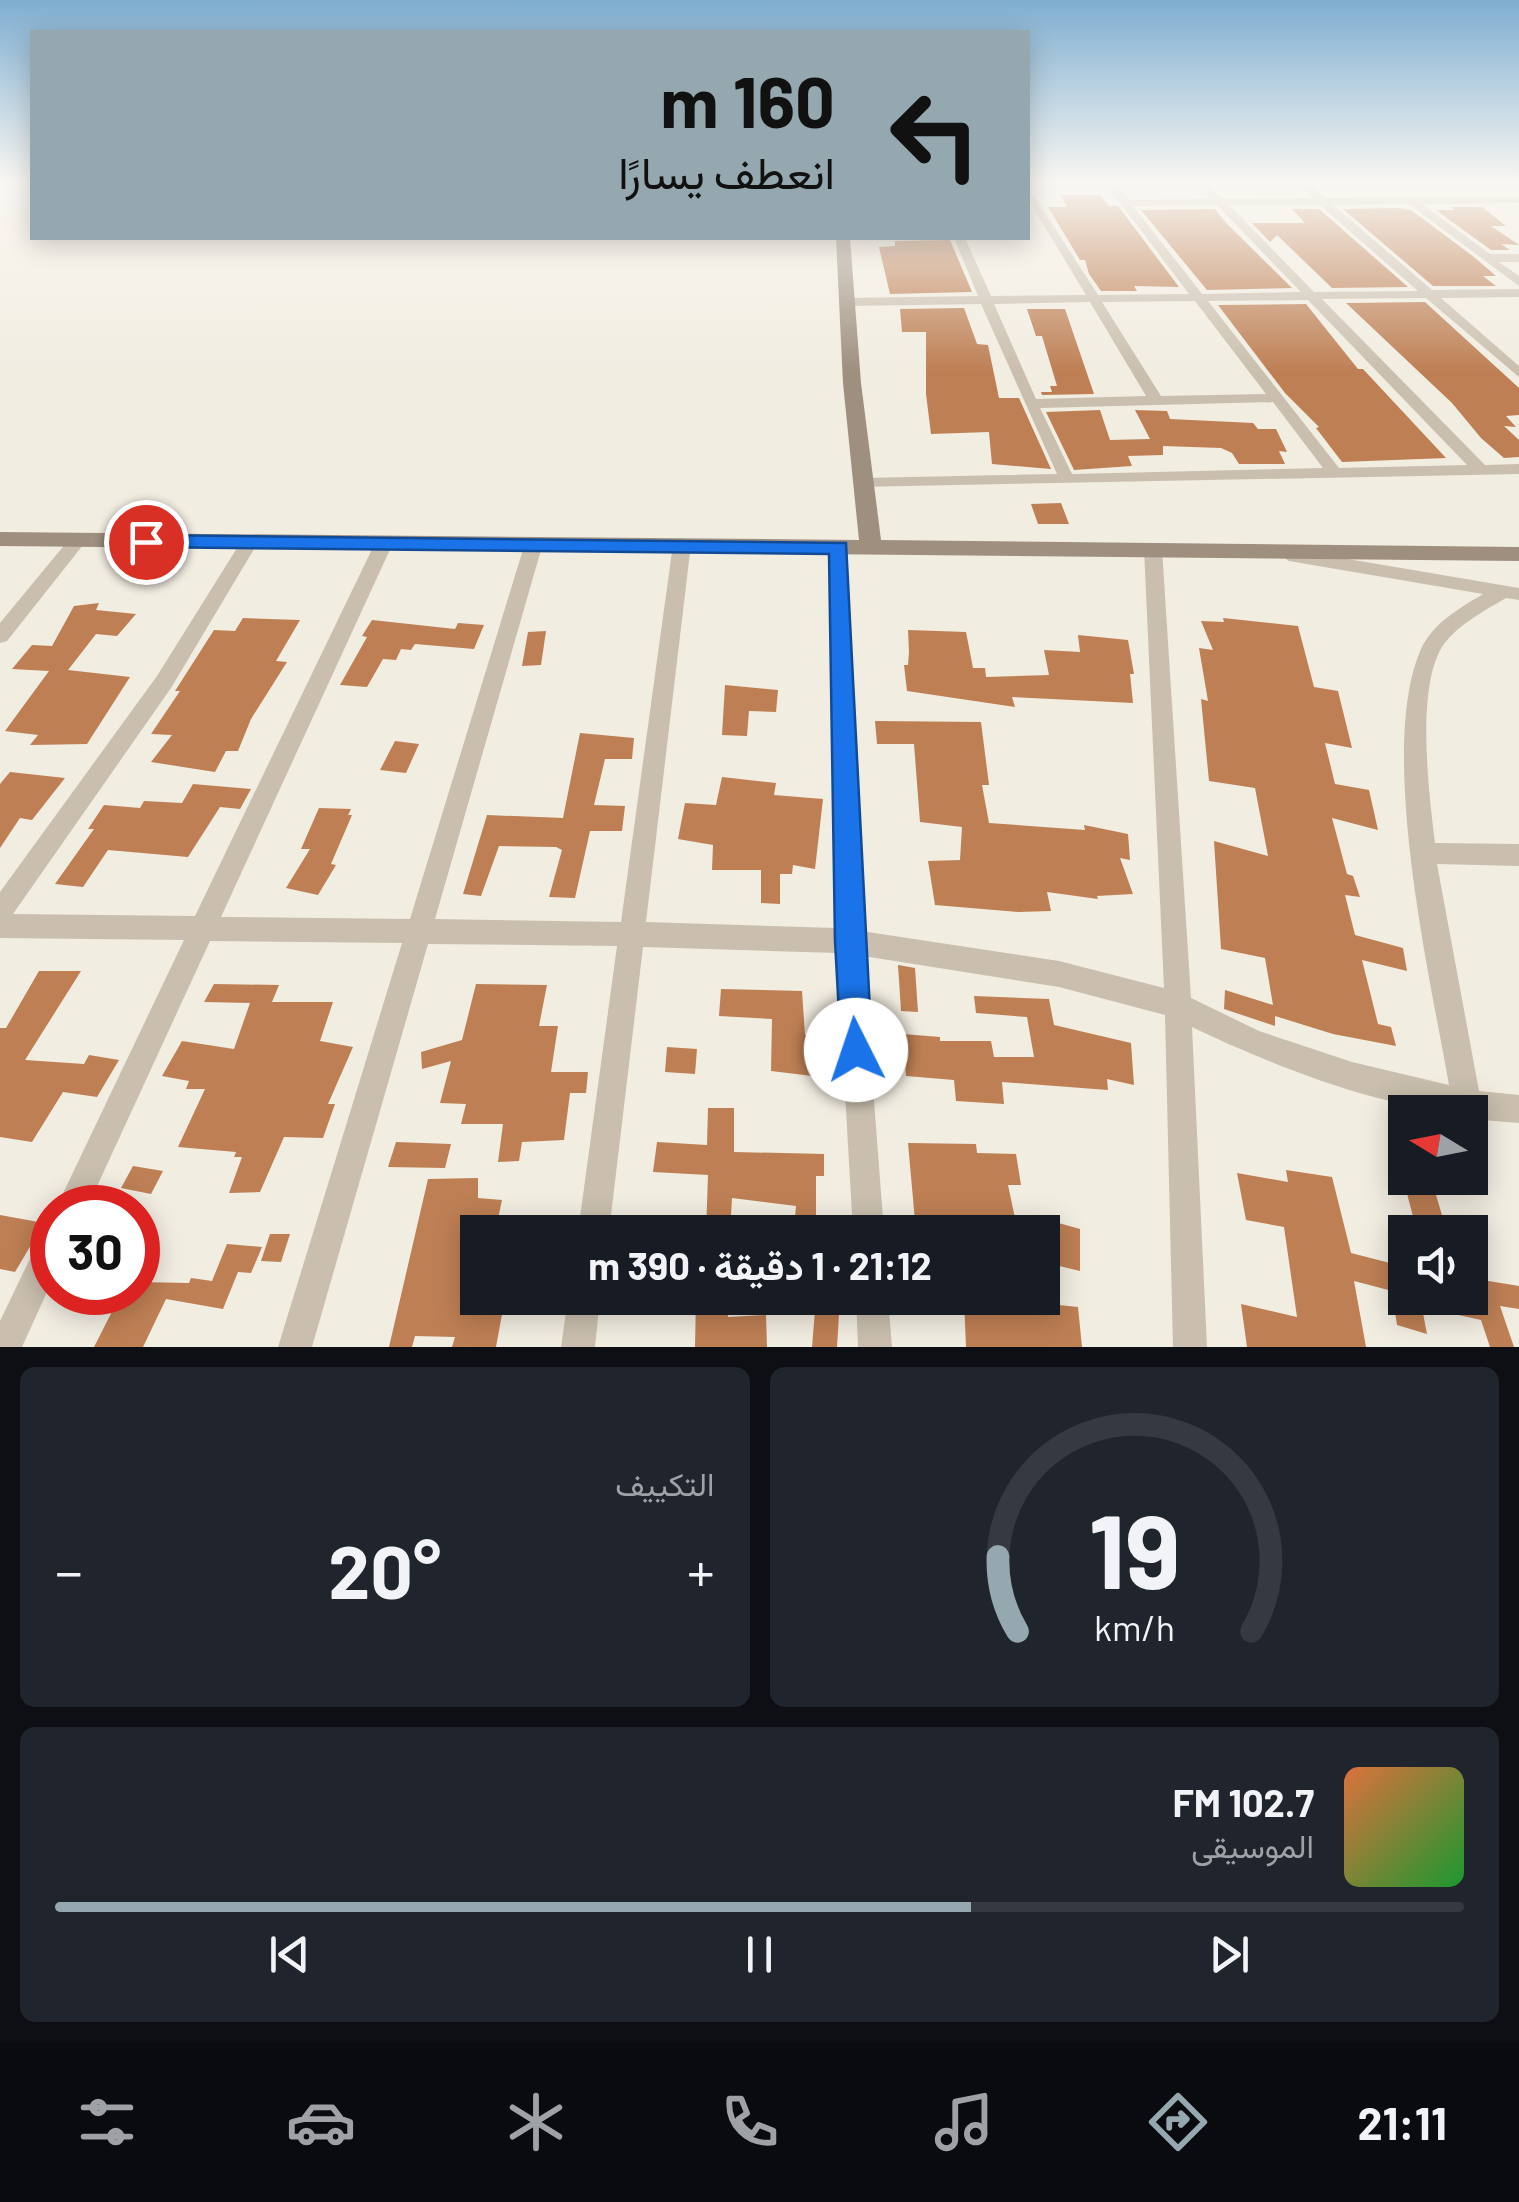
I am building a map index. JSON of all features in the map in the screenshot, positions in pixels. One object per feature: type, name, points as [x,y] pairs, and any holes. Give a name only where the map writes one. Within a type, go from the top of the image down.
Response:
[{"type":"main road","points":[[844,246],[862,483],[871,547]]},
{"type":"main road","points":[[0,539],[1519,554]]},
{"type":"street","points":[[962,246],[1068,479]]},
{"type":"street","points":[[1061,246],[1156,400]]},
{"type":"street","points":[[1156,246],[1334,474]]},
{"type":"street","points":[[1262,246],[1480,470]]},
{"type":"street","points":[[1372,246],[1519,373]]},
{"type":"street","points":[[1472,246],[1519,282]]},
{"type":"street","points":[[1488,258],[1519,258]]},
{"type":"street","points":[[848,302],[1519,293]]},
{"type":"street","points":[[1031,404],[1273,398]]},
{"type":"street","points":[[862,483],[1519,469]]},
{"type":"street","points":[[0,636],[77,541]]},
{"type":"street","points":[[82,1185],[384,542]]},
{"type":"street","points":[[0,912],[164,682],[248,544]]},
{"type":"street","points":[[295,1347],[534,544]]},
{"type":"street","points":[[595,1215],[682,544]]},
{"type":"street","points":[[838,548],[849,941],[867,1215]]},
{"type":"street","points":[[1153,549],[1178,1006],[1190,1347]]},
{"type":"street","points":[[1267,551],[1510,593]]},
{"type":"street","points":[[1465,1095],[1423,853],[1416,722],[1423,668],[1432,646],[1461,616],[1510,593]]},
{"type":"street","points":[[1423,853],[1519,855]]},
{"type":"street","points":[[0,926],[631,934],[849,941],[1059,974],[1178,1006],[1255,1043],[1336,1071],[1431,1095]]},
{"type":"street","points":[[1488,1106],[1519,1109]]},
{"type":"street","points":[[5,1347],[30,1293]]},
{"type":"street","points":[[578,1347],[582,1315]]},
{"type":"street","points":[[873,1315],[876,1347]]},
{"type":"building","points":[[952,246],[972,292],[890,294],[879,247]]},
{"type":"building","points":[[1071,246],[1148,246],[1179,287],[1134,286],[1137,291],[1101,291],[1085,260],[1080,260]]},
{"type":"building","points":[[1171,246],[1249,246],[1292,288],[1207,290]]},
{"type":"building","points":[[1288,246],[1361,246],[1408,287],[1332,288]]},
{"type":"building","points":[[1386,246],[1459,246],[1496,276],[1483,276],[1496,286],[1433,286]]},
{"type":"building","points":[[1485,246],[1504,246],[1510,250],[1491,250]]},
{"type":"building","points":[[1425,302],[1519,388],[1519,415],[1506,416],[1516,427],[1504,426],[1519,440],[1519,457],[1504,458],[1481,438],[1452,403],[1346,303]]},
{"type":"building","points":[[1306,304],[1358,369],[1363,369],[1446,458],[1342,462],[1316,428],[1319,427],[1285,393],[1218,305]]},
{"type":"building","points":[[964,308],[977,344],[988,345],[999,398],[1019,398],[1051,469],[992,464],[989,432],[931,434],[926,394],[926,332],[902,332],[900,309]]},
{"type":"building","points":[[1027,309],[1065,309],[1094,394],[1042,395],[1041,392],[1052,392],[1050,386],[1057,386],[1042,336],[1036,336]]},
{"type":"building","points":[[1100,410],[1110,440],[1150,439],[1135,410],[1167,411],[1170,419],[1253,423],[1258,429],[1276,429],[1287,452],[1279,451],[1285,464],[1239,464],[1232,453],[1221,448],[1163,446],[1163,455],[1128,456],[1132,466],[1074,470],[1046,412]]},
{"type":"building","points":[[1061,503],[1069,524],[1038,524],[1031,504]]},
{"type":"building","points":[[99,603],[96,610],[136,614],[117,636],[96,634],[68,670],[130,677],[87,744],[30,745],[38,735],[5,731],[49,671],[12,669],[32,645],[52,646],[74,606]]},
{"type":"building","points":[[243,618],[300,620],[276,661],[287,662],[251,719],[238,751],[226,751],[215,772],[151,762],[172,735],[151,734],[180,691],[175,691],[214,630],[235,631]]},
{"type":"building","points":[[1223,618],[1298,626],[1314,687],[1338,691],[1352,748],[1325,743],[1335,784],[1369,790],[1378,830],[1332,818],[1347,874],[1353,876],[1360,897],[1345,895],[1355,935],[1403,948],[1407,971],[1362,960],[1378,1024],[1391,1027],[1396,1046],[1333,1034],[1275,1016],[1275,1026],[1224,1009],[1225,990],[1273,1005],[1265,958],[1221,949],[1214,841],[1268,856],[1255,788],[1209,781],[1201,699],[1208,701],[1199,648],[1213,650],[1201,621],[1224,622]]},
{"type":"building","points":[[372,620],[455,629],[458,623],[484,625],[474,649],[415,644],[411,650],[401,649],[396,660],[383,659],[367,687],[340,685],[367,637],[362,636]]},
{"type":"building","points":[[908,630],[966,632],[973,668],[985,668],[986,677],[1049,675],[1044,650],[1080,652],[1078,635],[1128,640],[1134,674],[1130,674],[1133,703],[1012,697],[1015,707],[907,691],[904,665],[908,665]]},
{"type":"building","points":[[546,631],[541,665],[522,666],[528,632]]},
{"type":"building","points":[[725,685],[778,690],[776,712],[749,711],[747,736],[722,735]]},
{"type":"building","points":[[875,721],[981,722],[989,785],[982,785],[989,823],[1085,830],[1084,825],[1128,834],[1130,860],[1120,858],[1133,894],[1097,896],[1098,899],[1047,892],[1051,911],[935,905],[928,861],[960,860],[962,827],[920,822],[914,744],[877,744]]},
{"type":"building","points":[[580,733],[634,738],[632,759],[605,759],[594,805],[625,806],[622,831],[590,831],[575,898],[549,897],[562,850],[556,847],[499,846],[481,896],[463,894],[487,815],[563,818]]},
{"type":"building","points":[[395,741],[419,744],[406,773],[380,770]]},
{"type":"building","points":[[10,772],[65,778],[32,820],[20,818],[0,848],[0,784]]},
{"type":"building","points":[[722,777],[776,783],[774,795],[823,799],[815,869],[793,865],[792,874],[780,874],[780,904],[761,903],[761,870],[712,870],[713,845],[678,839],[685,803],[716,805]]},
{"type":"building","points":[[193,784],[251,789],[240,809],[220,807],[188,857],[108,850],[83,887],[55,884],[94,829],[88,829],[104,805],[140,808],[144,801],[182,803]]},
{"type":"building","points":[[319,808],[351,809],[348,815],[352,815],[331,864],[336,865],[318,895],[286,888],[310,849],[301,849]]},
{"type":"building","points":[[898,965],[915,968],[918,1012],[901,1011]]},
{"type":"building","points":[[39,971],[81,971],[25,1060],[84,1064],[89,1055],[119,1060],[97,1097],[63,1092],[32,1142],[0,1137],[0,1028],[6,1028]]},
{"type":"building","points":[[214,984],[279,985],[272,1002],[333,1002],[320,1041],[353,1047],[328,1104],[335,1104],[323,1138],[284,1137],[260,1192],[229,1193],[242,1157],[234,1157],[236,1152],[178,1147],[205,1089],[186,1089],[189,1081],[162,1076],[182,1041],[234,1049],[250,1003],[204,1002]]},
{"type":"building","points":[[476,984],[547,985],[539,1026],[558,1026],[551,1072],[588,1072],[586,1093],[570,1093],[564,1140],[522,1142],[519,1161],[498,1162],[503,1124],[461,1124],[466,1104],[440,1103],[451,1061],[422,1069],[421,1052],[462,1040]]},
{"type":"building","points":[[721,989],[802,991],[805,1035],[832,1038],[829,1078],[771,1071],[772,1019],[719,1016]]},
{"type":"building","points":[[974,996],[1049,999],[1054,1025],[1131,1043],[1134,1085],[1107,1079],[1108,1090],[1002,1082],[1004,1104],[956,1101],[954,1080],[906,1076],[903,1034],[940,1037],[940,1041],[991,1041],[994,1057],[1034,1057],[1027,1017],[976,1013]]},
{"type":"building","points":[[667,1047],[697,1049],[695,1074],[665,1072]]},
{"type":"building","points":[[708,1108],[734,1108],[734,1152],[824,1154],[824,1176],[816,1176],[816,1215],[795,1215],[796,1206],[732,1198],[731,1215],[707,1215],[708,1175],[653,1172],[657,1142],[707,1145]]},
{"type":"building","points":[[396,1142],[451,1144],[445,1168],[388,1167]]},
{"type":"building","points":[[908,1143],[976,1144],[977,1153],[1016,1154],[1021,1185],[1008,1185],[1014,1215],[914,1215]]},
{"type":"building","points":[[133,1166],[163,1171],[156,1185],[123,1185]]},
{"type":"building","points":[[1286,1170],[1332,1177],[1351,1253],[1388,1262],[1388,1290],[1354,1281],[1366,1347],[1247,1347],[1241,1304],[1297,1317],[1284,1227],[1246,1220],[1237,1173],[1288,1182]]},
{"type":"building","points":[[478,1178],[478,1198],[502,1200],[499,1215],[460,1215],[460,1315],[502,1315],[496,1347],[452,1347],[455,1337],[415,1336],[412,1347],[389,1347],[428,1179]]},
{"type":"building","points":[[1407,1195],[1436,1195],[1442,1215],[1413,1215]]},
{"type":"building","points":[[0,1215],[30,1220],[30,1247],[15,1272],[0,1269]]},
{"type":"building","points":[[1060,1223],[1080,1229],[1080,1271],[1060,1266]]},
{"type":"building","points":[[270,1234],[290,1234],[281,1262],[261,1261]]},
{"type":"building","points":[[227,1244],[262,1247],[251,1273],[238,1272],[223,1309],[166,1299],[160,1312],[160,1282],[189,1283],[191,1278],[212,1281]]},
{"type":"building","points":[[1488,1281],[1519,1286],[1519,1309],[1500,1306],[1514,1347],[1490,1347],[1481,1320],[1459,1315],[1488,1315]]},
{"type":"building","points":[[1060,1305],[1078,1307],[1082,1347],[966,1347],[965,1315],[1060,1315]]},
{"type":"building","points":[[110,1315],[158,1315],[143,1347],[94,1347]]},
{"type":"building","points":[[696,1315],[766,1315],[767,1347],[695,1347]]},
{"type":"building","points":[[815,1315],[839,1315],[837,1347],[812,1347]]},
{"type":"building","points":[[1395,1315],[1423,1315],[1427,1334],[1397,1325]]},
{"type":"route","points":[[146,542],[838,548],[849,941],[856,1050]]}]
